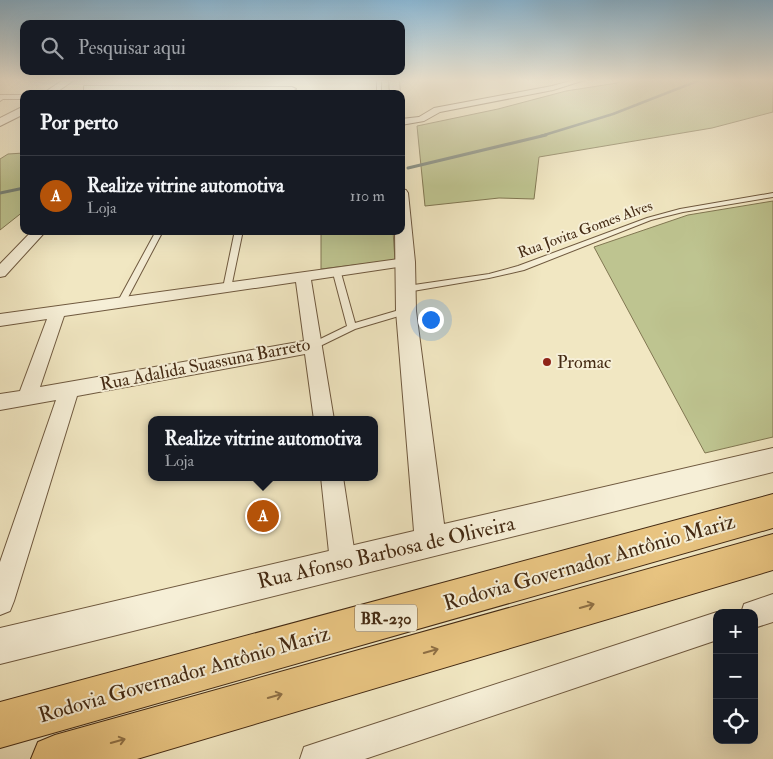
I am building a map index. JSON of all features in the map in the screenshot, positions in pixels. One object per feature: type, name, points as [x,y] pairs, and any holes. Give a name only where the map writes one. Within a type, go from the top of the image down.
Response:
[{"type":"highway","name":"Rodovia Governador Antônio Mariz","points":[[0,725],[773,511]]},
{"type":"highway","name":"BR-230","points":[[55,759],[773,552]]},
{"type":"street","points":[[0,123],[11,115]]},
{"type":"street","points":[[405,122],[421,120],[429,115]]},
{"type":"street","points":[[0,273],[36,235]]},
{"type":"street","points":[[404,235],[406,300],[431,542]]},
{"type":"street","points":[[0,320],[406,262]]},
{"type":"street","points":[[303,278],[323,416]]},
{"type":"street","points":[[27,397],[58,311]]},
{"type":"street","name":"Rua Adalida Suassuna Barreto","points":[[0,402],[313,346]]},
{"type":"street","points":[[0,601],[69,390]]},
{"type":"street","name":"Rua Afonso Barbosa de Oliveira","points":[[0,646],[773,460]]},
{"type":"street","points":[[333,481],[343,562]]},
{"type":"street","points":[[758,613],[773,608]]},
{"type":"street","points":[[316,759],[713,627]]},
{"type":"lane","name":"Rua Jovita Gomes Alves","points":[[406,300],[521,268],[649,219],[682,210],[773,195]]},
{"type":"lane","points":[[120,303],[158,235]]},
{"type":"lane","points":[[228,288],[238,235]]},
{"type":"lane","points":[[337,273],[352,327]]},
{"type":"lane","name":"Rua Adalida Suassuna Barreto","points":[[313,346],[406,300]]},
{"type":"green space","points":[[467,115],[760,115],[712,128],[539,157],[534,199],[499,198],[425,206],[417,126]]},
{"type":"green space","points":[[20,153],[20,214],[0,230],[0,159],[8,154]]},
{"type":"green space","points":[[773,201],[773,437],[705,453],[594,247],[688,215]]},
{"type":"green space","points":[[321,235],[393,235],[395,260],[321,269]]},
{"type":"waterway","points":[[541,136],[608,115]]},
{"type":"waterway","points":[[408,168],[546,135]]},
{"type":"waterway","points":[[0,193],[20,189]]},
{"type":"place","name":"Promac","points":[[547,362]]},
{"type":"place","name":"Realize vitrine automotiva","points":[[263,516]]}]
